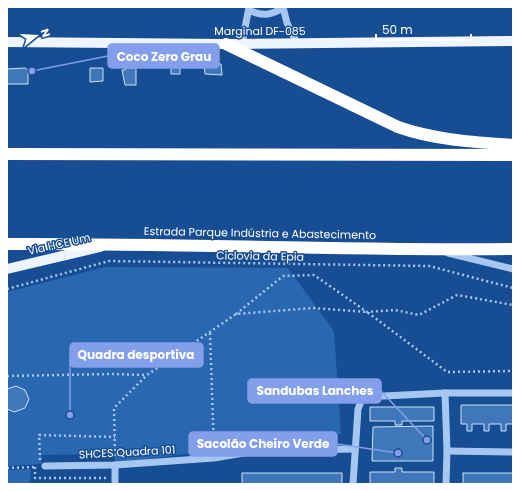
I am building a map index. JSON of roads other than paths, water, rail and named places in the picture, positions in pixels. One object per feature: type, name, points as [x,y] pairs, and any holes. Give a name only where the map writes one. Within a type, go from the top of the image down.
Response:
[{"type":"highway","points":[[226,44],[398,127],[419,134],[451,140],[513,146]]},
{"type":"highway","points":[[7,154],[513,155]]},
{"type":"highway","name":"Estrada Parque Indústria e Abastecimento","points":[[7,244],[116,244],[433,250],[513,249]]},
{"type":"main road","name":"Marginal DF-085","points":[[7,42],[242,44],[512,40]]},
{"type":"main road","name":"Via HCE Um","points":[[7,269],[116,244]]},
{"type":"street","points":[[242,44],[249,9],[258,15],[267,15],[283,7],[287,23],[297,43]]},
{"type":"street","points":[[433,250],[513,269]]},
{"type":"street","points":[[445,393],[447,451],[446,484]]},
{"type":"street","points":[[353,484],[354,449],[358,409],[363,397],[445,393],[513,393]]},
{"type":"street","name":"SHCES Quadra 101","points":[[45,466],[115,465],[214,458],[256,451],[354,449]]},
{"type":"street","points":[[447,451],[513,452]]},
{"type":"street","points":[[115,465],[115,484]]},
{"type":"place","name":"Coco Zero Grau","points":[[32,71]]},
{"type":"place","name":"Quadra desportiva","points":[[70,415]]},
{"type":"place","name":"Sandubas Lanches","points":[[427,440]]},
{"type":"place","name":"Sacolão Cheiro Verde","points":[[398,453]]}]
